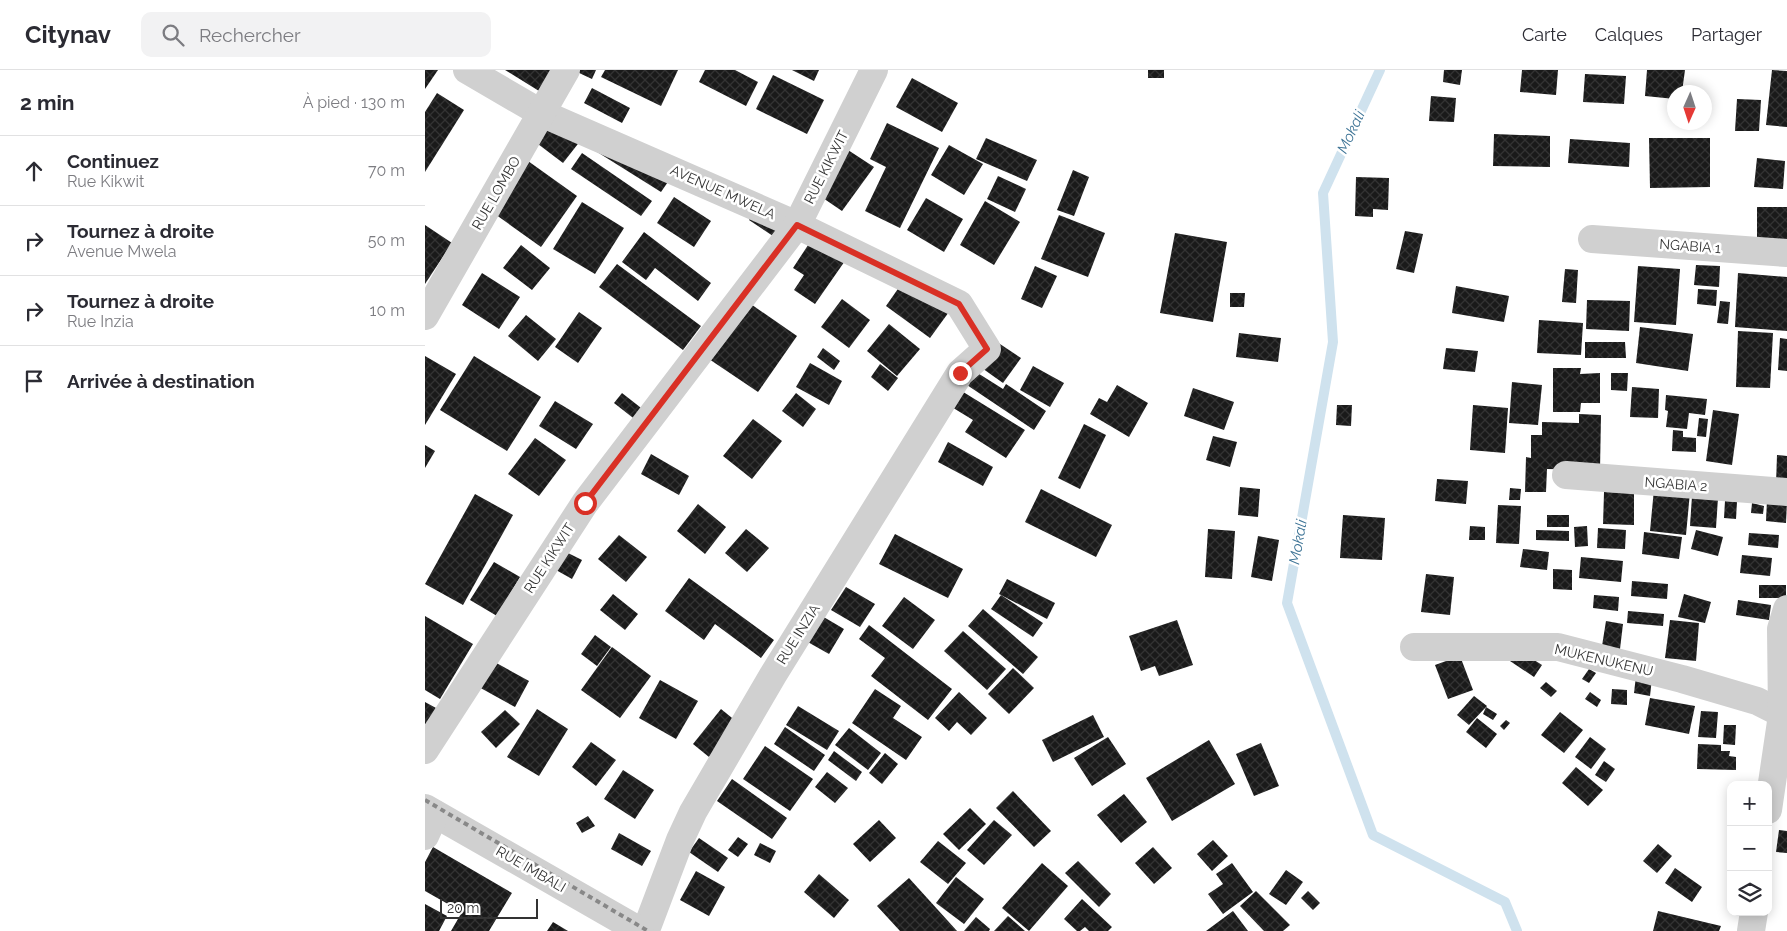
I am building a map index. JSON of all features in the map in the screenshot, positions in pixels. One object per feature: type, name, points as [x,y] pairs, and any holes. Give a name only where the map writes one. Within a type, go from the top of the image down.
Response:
[{"type":"street","name":"AVENUE MWELA","points":[[467,70],[541,113],[797,225],[959,304],[987,349]]},
{"type":"street","name":"RUE LOMBO","points":[[425,316],[567,70]]},
{"type":"street","name":"RUE KIKWIT","points":[[425,750],[585,503],[797,225],[874,70]]},
{"type":"street","name":"NGABIA 1","points":[[1592,239],[1787,253]]},
{"type":"street","name":"RUE INZIA","points":[[638,930],[646,930],[680,840],[693,812],[773,675],[960,373],[987,349]]},
{"type":"street","name":"NGABIA 2","points":[[1566,475],[1787,492]]},
{"type":"street","points":[[1772,786],[1784,716],[1781,629],[1787,608]]},
{"type":"street","name":"MUKENUKENU","points":[[1414,647],[1558,647],[1682,678],[1757,702],[1784,716]]},
{"type":"street","name":"RUE IMBALI","points":[[428,819],[638,930]]},
{"type":"street","points":[[1751,931],[1753,916]]},
{"type":"building","points":[[425,70],[438,70],[425,89]]},
{"type":"building","points":[[505,70],[552,70],[539,91]]},
{"type":"building","points":[[578,70],[596,70],[592,79],[577,72]]},
{"type":"building","points":[[605,70],[678,70],[661,106],[601,77]]},
{"type":"building","points":[[705,70],[735,70],[758,82],[746,106],[699,82]]},
{"type":"building","points":[[792,70],[819,70],[814,81]]},
{"type":"building","points":[[1148,70],[1164,70],[1164,78],[1148,78]]},
{"type":"building","points":[[1444,70],[1462,70],[1460,85],[1443,82]]},
{"type":"building","points":[[1522,70],[1558,70],[1556,95],[1520,92]]},
{"type":"building","points":[[1647,70],[1685,70],[1683,85],[1667,85],[1667,98],[1645,96]]},
{"type":"building","points":[[1772,70],[1787,71],[1787,127],[1766,125]]},
{"type":"building","points":[[1585,74],[1626,76],[1624,104],[1583,102]]},
{"type":"building","points":[[773,75],[824,100],[807,134],[756,109]]},
{"type":"building","points":[[912,78],[958,103],[942,132],[896,107]]},
{"type":"building","points":[[592,88],[630,108],[622,123],[584,103]]},
{"type":"building","points":[[437,93],[464,110],[425,172],[425,112]]},
{"type":"building","points":[[1431,96],[1456,98],[1454,122],[1429,121]]},
{"type":"building","points":[[1737,99],[1761,100],[1759,131],[1735,131]]},
{"type":"building","points":[[558,109],[588,131],[563,163],[534,141]]},
{"type":"building","points":[[887,123],[939,148],[900,228],[865,211],[886,167],[870,159]]},
{"type":"building","points":[[1494,134],[1550,136],[1550,167],[1493,166]]},
{"type":"building","points":[[986,138],[1037,160],[1027,181],[976,159]]},
{"type":"building","points":[[1649,138],[1710,138],[1710,187],[1650,188]]},
{"type":"building","points":[[1570,139],[1630,143],[1629,167],[1568,163]]},
{"type":"building","points":[[586,145],[674,173],[661,192]]},
{"type":"building","points":[[949,145],[983,164],[964,195],[931,175]]},
{"type":"building","points":[[848,150],[874,167],[842,211],[817,194]]},
{"type":"building","points":[[582,153],[652,201],[641,216],[571,169]]},
{"type":"building","points":[[1757,158],[1785,161],[1783,189],[1754,187]]},
{"type":"building","points":[[528,161],[577,196],[541,247],[492,212]]},
{"type":"building","points":[[1073,170],[1089,177],[1074,216],[1057,210]]},
{"type":"building","points":[[998,176],[1026,189],[1015,212],[987,199]]},
{"type":"building","points":[[1356,177],[1389,178],[1388,210],[1373,209],[1373,217],[1355,216]]},
{"type":"building","points":[[674,197],[711,221],[694,247],[657,223]]},
{"type":"building","points":[[926,198],[963,219],[944,252],[907,230]]},
{"type":"building","points":[[985,201],[1020,222],[994,265],[960,245]]},
{"type":"building","points":[[582,202],[624,228],[595,274],[553,249]]},
{"type":"building","points":[[761,202],[786,218],[773,236],[749,220]]},
{"type":"building","points":[[1757,207],[1787,207],[1787,240],[1757,240]]},
{"type":"building","points":[[1059,215],[1105,233],[1088,277],[1041,259]]},
{"type":"building","points":[[425,225],[452,243],[425,284]]},
{"type":"building","points":[[1405,231],[1423,234],[1414,273],[1396,269]]},
{"type":"building","points":[[644,232],[711,283],[698,301],[655,268],[646,280],[622,262]]},
{"type":"building","points":[[1175,233],[1227,242],[1213,322],[1160,313]]},
{"type":"building","points":[[814,236],[847,258],[815,304],[794,290],[804,275],[793,268]]},
{"type":"building","points":[[521,245],[550,268],[532,290],[503,268]]},
{"type":"building","points":[[617,264],[701,326],[683,350],[599,287]]},
{"type":"building","points":[[1696,265],[1720,266],[1719,287],[1694,285]]},
{"type":"building","points":[[1035,266],[1057,276],[1042,308],[1021,299]]},
{"type":"building","points":[[1638,266],[1680,269],[1676,325],[1634,322]]},
{"type":"building","points":[[1565,269],[1578,270],[1576,303],[1562,302]]},
{"type":"building","points":[[482,273],[520,297],[499,329],[462,305]]},
{"type":"building","points":[[909,273],[954,305],[930,338],[886,306]]},
{"type":"building","points":[[1738,273],[1787,277],[1787,331],[1735,327]]},
{"type":"building","points":[[1456,286],[1509,296],[1504,322],[1452,313]]},
{"type":"building","points":[[1698,289],[1717,290],[1716,306],[1697,304]]},
{"type":"building","points":[[1230,293],[1245,293],[1244,307],[1230,307]]},
{"type":"building","points":[[842,299],[870,320],[849,348],[821,327]]},
{"type":"building","points":[[745,300],[797,336],[758,392],[706,357]]},
{"type":"building","points":[[1587,300],[1630,301],[1629,331],[1586,329]]},
{"type":"building","points":[[1720,301],[1730,302],[1728,324],[1717,323]]},
{"type":"building","points":[[579,312],[602,328],[578,363],[555,347]]},
{"type":"building","points":[[526,315],[556,339],[538,361],[508,336]]},
{"type":"building","points":[[1539,320],[1583,323],[1581,355],[1537,353]]},
{"type":"building","points":[[889,324],[920,349],[897,376],[867,351]]},
{"type":"building","points":[[1640,327],[1693,334],[1688,371],[1636,363]]},
{"type":"building","points":[[1738,331],[1773,333],[1770,388],[1736,387]]},
{"type":"building","points":[[1239,333],[1281,338],[1278,362],[1236,357]]},
{"type":"building","points":[[1780,338],[1787,339],[1787,371],[1778,370]]},
{"type":"building","points":[[997,342],[1021,358],[1003,383],[979,366]]},
{"type":"building","points":[[1585,342],[1625,342],[1626,358],[1585,358]]},
{"type":"building","points":[[823,348],[840,361],[834,370],[817,357]]},
{"type":"building","points":[[1446,348],[1478,351],[1475,372],[1443,369]]},
{"type":"building","points":[[425,356],[456,374],[425,425]]},
{"type":"building","points":[[474,356],[541,397],[507,451],[440,410]]},
{"type":"building","points":[[810,363],[842,381],[829,405],[796,387]]},
{"type":"building","points":[[880,364],[898,378],[888,391],[871,377]]},
{"type":"building","points":[[1033,366],[1064,383],[1050,407],[1020,390]]},
{"type":"building","points":[[1553,368],[1581,368],[1580,374],[1600,373],[1600,403],[1581,403],[1580,412],[1553,412]]},
{"type":"building","points":[[976,372],[1003,389],[1006,384],[1046,411],[1034,430],[967,385]]},
{"type":"building","points":[[1611,373],[1628,373],[1627,391],[1611,390]]},
{"type":"building","points":[[1512,382],[1542,385],[1538,425],[1509,423]]},
{"type":"building","points":[[1117,385],[1148,403],[1129,437],[1090,414],[1099,398],[1107,402]]},
{"type":"building","points":[[1632,387],[1659,389],[1658,418],[1630,417]]},
{"type":"building","points":[[1193,388],[1234,402],[1224,430],[1184,416]]},
{"type":"building","points":[[960,390],[1025,430],[1006,458],[965,432],[973,420],[950,406]]},
{"type":"building","points":[[622,393],[645,411],[637,421],[614,403]]},
{"type":"building","points":[[796,393],[816,409],[803,427],[782,411]]},
{"type":"building","points":[[1666,395],[1707,399],[1705,415],[1689,413],[1687,429],[1666,427],[1668,411],[1665,410]]},
{"type":"building","points":[[555,401],[593,424],[576,449],[539,426]]},
{"type":"building","points":[[1337,405],[1352,405],[1351,426],[1336,425]]},
{"type":"building","points":[[1473,405],[1508,408],[1505,453],[1470,450]]},
{"type":"building","points":[[1713,410],[1739,414],[1732,465],[1706,461]]},
{"type":"building","points":[[1579,414],[1601,415],[1600,470],[1547,469],[1546,492],[1525,492],[1526,457],[1531,458],[1531,435],[1542,435],[1542,422],[1579,423]]},
{"type":"building","points":[[1699,418],[1708,419],[1706,437],[1697,436]]},
{"type":"building","points":[[753,419],[782,441],[752,479],[723,456]]},
{"type":"building","points":[[1084,424],[1106,435],[1080,489],[1058,478]]},
{"type":"building","points":[[1673,430],[1683,431],[1683,437],[1696,438],[1696,452],[1672,451]]},
{"type":"building","points":[[1213,436],[1237,442],[1230,467],[1206,460]]},
{"type":"building","points":[[535,438],[566,460],[539,496],[508,474]]},
{"type":"building","points":[[948,442],[993,467],[983,486],[938,462]]},
{"type":"building","points":[[425,445],[435,451],[425,468]]},
{"type":"building","points":[[651,454],[689,476],[679,495],[641,474]]},
{"type":"building","points":[[1777,455],[1787,456],[1787,484],[1776,484]]},
{"type":"building","points":[[1437,479],[1468,481],[1466,504],[1435,501]]},
{"type":"building","points":[[1240,487],[1260,489],[1258,517],[1238,515]]},
{"type":"building","points":[[1510,488],[1521,489],[1520,500],[1509,500]]},
{"type":"building","points":[[1041,489],[1112,525],[1096,557],[1025,522]]},
{"type":"building","points":[[1654,489],[1690,492],[1686,535],[1650,531]]},
{"type":"building","points":[[1604,492],[1634,493],[1634,525],[1603,524]]},
{"type":"building","points":[[475,494],[513,515],[463,605],[425,584]]},
{"type":"building","points":[[1692,496],[1718,498],[1716,528],[1690,526]]},
{"type":"building","points":[[1767,500],[1787,502],[1786,523],[1766,521]]},
{"type":"building","points":[[1725,501],[1737,502],[1736,519],[1724,518]]},
{"type":"building","points":[[1752,503],[1764,506],[1763,514],[1751,513]]},
{"type":"building","points":[[698,504],[726,527],[705,554],[677,531]]},
{"type":"building","points":[[1498,505],[1521,506],[1519,544],[1496,543]]},
{"type":"building","points":[[1343,515],[1385,518],[1382,560],[1340,558]]},
{"type":"building","points":[[1547,515],[1569,515],[1569,527],[1547,527]]},
{"type":"building","points":[[1470,526],[1485,527],[1485,540],[1469,540]]},
{"type":"building","points":[[1587,526],[1588,546],[1575,547],[1574,527]]},
{"type":"building","points":[[1598,528],[1626,530],[1625,549],[1597,548]]},
{"type":"building","points":[[746,529],[769,548],[747,572],[725,553]]},
{"type":"building","points":[[1208,529],[1235,531],[1232,579],[1205,577]]},
{"type":"building","points":[[1536,530],[1569,531],[1569,541],[1536,540]]},
{"type":"building","points":[[1696,530],[1723,537],[1718,556],[1691,549]]},
{"type":"building","points":[[1644,532],[1682,537],[1679,559],[1642,554]]},
{"type":"building","points":[[1749,533],[1779,535],[1778,548],[1748,545]]},
{"type":"building","points":[[895,534],[963,569],[948,598],[879,564]]},
{"type":"building","points":[[619,535],[647,557],[626,582],[598,559]]},
{"type":"building","points":[[1258,536],[1279,540],[1272,581],[1251,577]]},
{"type":"building","points":[[1523,549],[1549,552],[1547,570],[1520,567]]},
{"type":"building","points":[[566,552],[582,560],[572,579],[556,570]]},
{"type":"building","points":[[1742,555],[1772,558],[1770,576],[1740,573]]},
{"type":"building","points":[[1581,557],[1623,561],[1621,582],[1579,578]]},
{"type":"building","points":[[494,562],[520,577],[497,616],[470,600]]},
{"type":"building","points":[[1553,569],[1572,570],[1572,590],[1553,589]]},
{"type":"building","points":[[1426,574],[1454,577],[1450,615],[1421,612]]},
{"type":"building","points":[[689,578],[774,640],[761,658],[715,624],[704,640],[665,611]]},
{"type":"building","points":[[1007,579],[1055,603],[1047,619],[999,594]]},
{"type":"building","points":[[1632,581],[1668,584],[1667,599],[1631,596]]},
{"type":"building","points":[[1759,585],[1786,585],[1786,598],[1759,598]]},
{"type":"building","points":[[846,587],[875,604],[860,627],[831,610]]},
{"type":"building","points":[[613,594],[638,614],[625,630],[600,610]]},
{"type":"building","points":[[1684,594],[1711,602],[1705,623],[1678,617]]},
{"type":"building","points":[[1001,595],[1043,623],[1033,637],[991,609]]},
{"type":"building","points":[[1594,595],[1619,597],[1618,611],[1593,608]]},
{"type":"building","points":[[904,597],[935,620],[913,649],[882,626]]},
{"type":"building","points":[[1738,600],[1771,605],[1769,620],[1736,615]]},
{"type":"building","points":[[983,609],[1038,657],[1023,674],[968,626]]},
{"type":"building","points":[[1628,611],[1664,614],[1663,626],[1627,623]]},
{"type":"building","points":[[425,616],[473,644],[440,699],[425,690]]},
{"type":"building","points":[[822,616],[844,629],[829,654],[806,641]]},
{"type":"building","points":[[1177,620],[1193,665],[1159,676],[1155,666],[1141,671],[1129,636]]},
{"type":"building","points":[[1670,620],[1699,623],[1696,661],[1665,658]]},
{"type":"building","points":[[1606,621],[1623,624],[1620,649],[1602,646]]},
{"type":"building","points":[[869,625],[952,689],[928,720],[871,676],[885,658],[859,639]]},
{"type":"building","points":[[963,631],[1006,669],[987,690],[944,651]]},
{"type":"building","points":[[595,635],[611,647],[597,666],[581,654]]},
{"type":"building","points":[[612,647],[651,676],[620,718],[581,690]]},
{"type":"building","points":[[1517,649],[1542,665],[1534,677],[1510,661]]},
{"type":"building","points":[[1460,656],[1473,690],[1448,699],[1435,665]]},
{"type":"building","points":[[491,660],[529,681],[515,707],[477,686]]},
{"type":"building","points":[[1013,668],[1034,688],[1009,714],[988,694]]},
{"type":"building","points":[[1589,669],[1596,673],[1589,683],[1582,679]]},
{"type":"building","points":[[1636,676],[1652,678],[1650,696],[1634,693]]},
{"type":"building","points":[[660,680],[698,701],[676,739],[639,718]]},
{"type":"building","points":[[1546,682],[1557,691],[1551,697],[1540,688]]},
{"type":"building","points":[[875,689],[901,706],[893,718],[922,737],[906,760],[852,723]]},
{"type":"building","points":[[1612,689],[1627,690],[1627,705],[1611,704]]},
{"type":"building","points":[[959,692],[987,718],[971,735],[957,722],[949,731],[935,718]]},
{"type":"building","points":[[1590,692],[1601,700],[1597,707],[1585,699]]},
{"type":"building","points":[[1474,696],[1487,706],[1469,725],[1457,715]]},
{"type":"building","points":[[1650,698],[1695,706],[1689,734],[1645,725]]},
{"type":"building","points":[[425,702],[436,708],[425,728]]},
{"type":"building","points":[[798,706],[839,731],[827,750],[786,725]]},
{"type":"building","points":[[1486,707],[1497,714],[1493,720],[1483,714]]},
{"type":"building","points":[[537,709],[568,729],[539,776],[507,757]]},
{"type":"building","points":[[721,709],[737,722],[709,757],[693,744]]},
{"type":"building","points":[[505,710],[520,724],[496,748],[481,732]]},
{"type":"building","points":[[1701,711],[1718,712],[1716,738],[1698,737]]},
{"type":"building","points":[[1560,712],[1583,730],[1564,753],[1541,735]]},
{"type":"building","points":[[1093,715],[1104,737],[1053,762],[1042,740]]},
{"type":"building","points":[[1477,718],[1497,734],[1486,748],[1466,732]]},
{"type":"building","points":[[1506,720],[1510,723],[1504,730],[1500,726]]},
{"type":"building","points":[[1724,725],[1736,725],[1735,745],[1723,744]]},
{"type":"building","points":[[785,727],[825,755],[814,771],[774,744]]},
{"type":"building","points":[[849,728],[881,753],[868,770],[835,745]]},
{"type":"building","points":[[1108,737],[1126,764],[1092,786],[1074,758]]},
{"type":"building","points":[[1590,737],[1606,749],[1591,769],[1575,757]]},
{"type":"building","points":[[1209,740],[1235,784],[1172,821],[1146,778]]},
{"type":"building","points":[[591,742],[616,760],[596,786],[572,767]]},
{"type":"building","points":[[1261,743],[1279,786],[1254,796],[1236,754]]},
{"type":"building","points":[[1698,744],[1721,745],[1721,751],[1730,751],[1729,756],[1736,757],[1736,770],[1697,769]]},
{"type":"building","points":[[765,746],[813,779],[790,811],[743,779]]},
{"type":"building","points":[[834,751],[862,772],[856,781],[828,760]]},
{"type":"building","points":[[885,753],[898,764],[882,784],[869,773]]},
{"type":"building","points":[[1604,761],[1615,769],[1606,782],[1595,775]]},
{"type":"building","points":[[1576,767],[1603,790],[1588,806],[1562,783]]},
{"type":"building","points":[[623,770],[654,790],[635,819],[604,799]]},
{"type":"building","points":[[827,772],[848,788],[835,803],[815,787]]},
{"type":"building","points":[[732,779],[787,818],[772,839],[717,801]]},
{"type":"building","points":[[1013,791],[1051,831],[1034,847],[996,808]]},
{"type":"building","points":[[1124,794],[1147,822],[1121,843],[1097,815]]},
{"type":"building","points":[[970,808],[986,824],[959,850],[943,834]]},
{"type":"building","points":[[588,816],[595,826],[582,833],[576,823]]},
{"type":"building","points":[[879,820],[896,838],[870,862],[853,844]]},
{"type":"building","points":[[994,820],[1012,835],[984,865],[967,850]]},
{"type":"building","points":[[1779,830],[1787,831],[1787,853],[1776,852]]},
{"type":"building","points":[[619,833],[651,851],[642,866],[611,849]]},
{"type":"building","points":[[738,837],[748,844],[738,857],[728,850]]},
{"type":"building","points":[[699,838],[728,858],[718,872],[689,852]]},
{"type":"building","points":[[1213,840],[1228,856],[1212,871],[1197,854]]},
{"type":"building","points":[[938,841],[966,863],[948,884],[920,862]]},
{"type":"building","points":[[760,843],[776,851],[770,863],[754,855]]},
{"type":"building","points":[[1658,844],[1672,856],[1657,873],[1643,861]]},
{"type":"building","points":[[433,847],[512,893],[489,931],[451,931],[462,912],[425,891],[425,862]]},
{"type":"building","points":[[1153,847],[1172,868],[1154,884],[1135,863]]},
{"type":"building","points":[[1078,861],[1111,894],[1099,907],[1065,873]]},
{"type":"building","points":[[1042,863],[1068,886],[1029,931],[1002,908]]},
{"type":"building","points":[[1232,863],[1253,892],[1223,914],[1208,894],[1223,884],[1216,874]]},
{"type":"building","points":[[1675,868],[1702,887],[1692,902],[1665,883]]},
{"type":"building","points":[[1286,870],[1303,882],[1286,905],[1269,894]]},
{"type":"building","points":[[696,871],[725,887],[709,916],[680,900]]},
{"type":"building","points":[[819,874],[849,900],[834,918],[804,892]]},
{"type":"building","points":[[956,877],[984,899],[964,924],[936,903]]},
{"type":"building","points":[[909,878],[957,931],[900,931],[877,906]]},
{"type":"building","points":[[1256,891],[1290,925],[1283,931],[1264,931],[1240,906]]},
{"type":"building","points":[[1308,891],[1320,903],[1313,910],[1301,898]]},
{"type":"building","points":[[1082,899],[1112,927],[1108,931],[1089,931],[1085,927],[1077,931],[1064,919]]},
{"type":"building","points":[[425,904],[447,916],[439,931],[425,931]]},
{"type":"building","points":[[1233,911],[1248,931],[1206,931]]},
{"type":"building","points":[[1658,911],[1721,926],[1719,931],[1653,931]]},
{"type":"building","points":[[1008,916],[1025,931],[994,931]]},
{"type":"building","points":[[976,917],[990,929],[989,931],[964,931]]},
{"type":"building","points":[[553,922],[568,931],[547,931]]},
{"type":"waterway","name":"Mokali","points":[[1380,70],[1323,193],[1333,342],[1287,603],[1373,835],[1505,902],[1517,931]]},
{"type":"railway","points":[[425,800],[648,931]]},
{"type":"route","points":[[585,503],[797,225],[959,304],[987,349],[960,373]]}]
